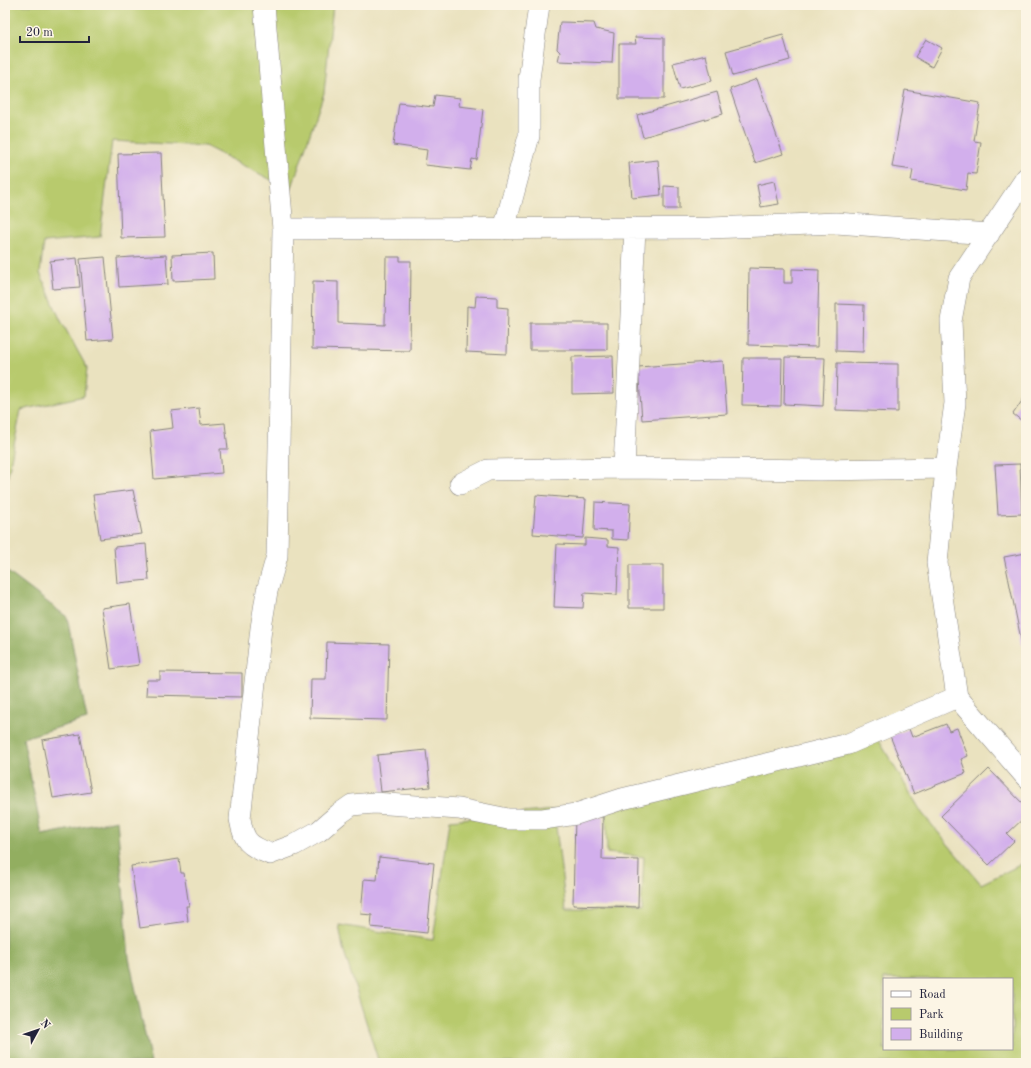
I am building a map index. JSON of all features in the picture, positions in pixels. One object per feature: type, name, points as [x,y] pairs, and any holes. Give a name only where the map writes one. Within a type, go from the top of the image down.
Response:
[{"type":"street","points":[[264,5],[283,229],[281,278],[283,305],[277,556],[267,591],[261,628],[240,819],[243,836],[254,847],[270,854],[294,846],[319,831],[339,814],[352,806],[374,803],[459,809],[508,819],[543,819],[576,814],[622,799],[848,744],[956,697]]},
{"type":"street","points":[[504,229],[529,136],[529,79],[539,5]]},
{"type":"street","points":[[1026,178],[959,278],[951,321],[955,402],[946,468],[937,564],[956,697],[1026,777]]},
{"type":"street","points":[[283,229],[635,228],[836,223],[989,234]]},
{"type":"street","points":[[624,468],[635,228]]},
{"type":"street","points":[[460,484],[488,470],[624,468],[820,470],[946,468]]},
{"type":"green space","points":[[5,5],[333,5],[324,93],[291,190],[205,146],[112,141],[100,237],[44,242],[40,273],[60,319],[87,368],[84,396],[21,410],[5,490]]},
{"type":"green space","points":[[5,570],[67,617],[87,719],[23,738],[42,835],[117,820],[129,958],[151,1063],[5,1063]]},
{"type":"green space","points":[[878,739],[922,813],[981,884],[1026,862],[1026,1063],[379,1063],[343,948],[339,925],[433,940],[450,820],[554,810],[566,910],[641,911],[644,857],[607,853],[606,811]]},
{"type":"building","points":[[560,22],[594,23],[596,29],[614,33],[612,63],[558,61],[560,52],[557,49]]},
{"type":"building","points":[[783,35],[790,60],[733,76],[726,51]]},
{"type":"building","points":[[635,37],[664,38],[664,99],[619,99],[619,44],[636,44]]},
{"type":"building","points":[[926,39],[942,48],[932,67],[915,57]]},
{"type":"building","points":[[706,55],[712,81],[680,89],[673,63]]},
{"type":"building","points":[[757,79],[783,154],[755,163],[730,89]]},
{"type":"building","points":[[905,90],[980,103],[974,141],[981,142],[976,174],[968,173],[966,190],[911,181],[913,170],[892,167]]},
{"type":"building","points":[[717,92],[723,114],[643,137],[637,115]]},
{"type":"building","points":[[435,95],[460,98],[459,106],[483,109],[477,160],[472,159],[470,170],[425,165],[427,150],[393,145],[399,103],[433,107]]},
{"type":"building","points":[[161,153],[165,237],[121,238],[118,154]]},
{"type":"building","points":[[658,160],[661,195],[632,198],[629,163]]},
{"type":"building","points":[[774,181],[779,204],[761,207],[757,185]]},
{"type":"building","points":[[664,186],[679,187],[679,209],[664,209]]},
{"type":"building","points":[[213,253],[214,279],[173,281],[172,255]]},
{"type":"building","points":[[166,255],[168,284],[119,287],[117,258]]},
{"type":"building","points":[[105,257],[113,339],[87,341],[80,259]]},
{"type":"building","points":[[386,257],[400,257],[400,261],[411,261],[410,351],[312,349],[313,281],[338,282],[338,323],[385,325]]},
{"type":"building","points":[[77,258],[80,287],[53,289],[50,261]]},
{"type":"building","points":[[749,268],[784,269],[784,283],[792,283],[792,269],[819,270],[817,347],[748,345]]},
{"type":"building","points":[[476,296],[497,297],[497,307],[508,308],[507,354],[466,352],[467,306],[475,307]]},
{"type":"building","points":[[836,304],[864,305],[863,352],[836,351]]},
{"type":"building","points":[[530,323],[607,323],[607,350],[530,350]]},
{"type":"building","points":[[613,356],[614,393],[572,394],[572,357]]},
{"type":"building","points":[[785,357],[825,358],[823,406],[784,404]]},
{"type":"building","points":[[743,358],[782,358],[781,406],[742,405]]},
{"type":"building","points":[[723,361],[727,414],[642,420],[638,367]]},
{"type":"building","points":[[837,363],[898,364],[898,412],[836,410]]},
{"type":"building","points":[[1026,395],[1026,424],[1013,414]]},
{"type":"building","points":[[199,408],[201,425],[225,423],[228,449],[220,449],[222,473],[154,479],[150,431],[173,428],[171,411]]},
{"type":"building","points":[[1020,464],[1022,514],[998,515],[995,465]]},
{"type":"building","points":[[133,490],[142,534],[100,539],[93,495]]},
{"type":"building","points":[[536,495],[586,499],[583,538],[533,534]]},
{"type":"building","points":[[595,502],[630,504],[628,540],[612,539],[612,531],[594,530]]},
{"type":"building","points":[[585,538],[608,540],[608,546],[619,547],[617,595],[584,593],[583,608],[554,607],[557,544],[585,545]]},
{"type":"building","points":[[146,544],[149,580],[117,583],[114,547]]},
{"type":"building","points":[[1026,553],[1026,643],[1022,644],[1004,557]]},
{"type":"building","points":[[629,565],[663,565],[663,608],[629,608]]},
{"type":"building","points":[[130,604],[139,665],[111,669],[102,608]]},
{"type":"building","points":[[327,642],[389,644],[387,720],[310,718],[311,679],[326,679]]},
{"type":"building","points":[[160,672],[242,673],[242,697],[146,695],[147,680],[160,680]]},
{"type":"building","points":[[946,724],[949,731],[957,728],[968,756],[961,759],[966,773],[914,794],[890,736],[909,729],[912,737]]},
{"type":"building","points":[[80,734],[91,792],[53,798],[42,740]]},
{"type":"building","points":[[426,750],[430,787],[381,792],[377,755]]},
{"type":"building","points":[[989,769],[1026,807],[1026,816],[1007,834],[1014,841],[989,865],[941,816]]},
{"type":"building","points":[[575,816],[603,817],[602,859],[639,860],[638,907],[573,905]]},
{"type":"building","points":[[379,857],[434,863],[427,933],[371,927],[372,915],[361,914],[364,879],[377,880]]},
{"type":"building","points":[[179,859],[181,873],[184,873],[189,906],[186,906],[188,921],[140,928],[131,866]]}]
